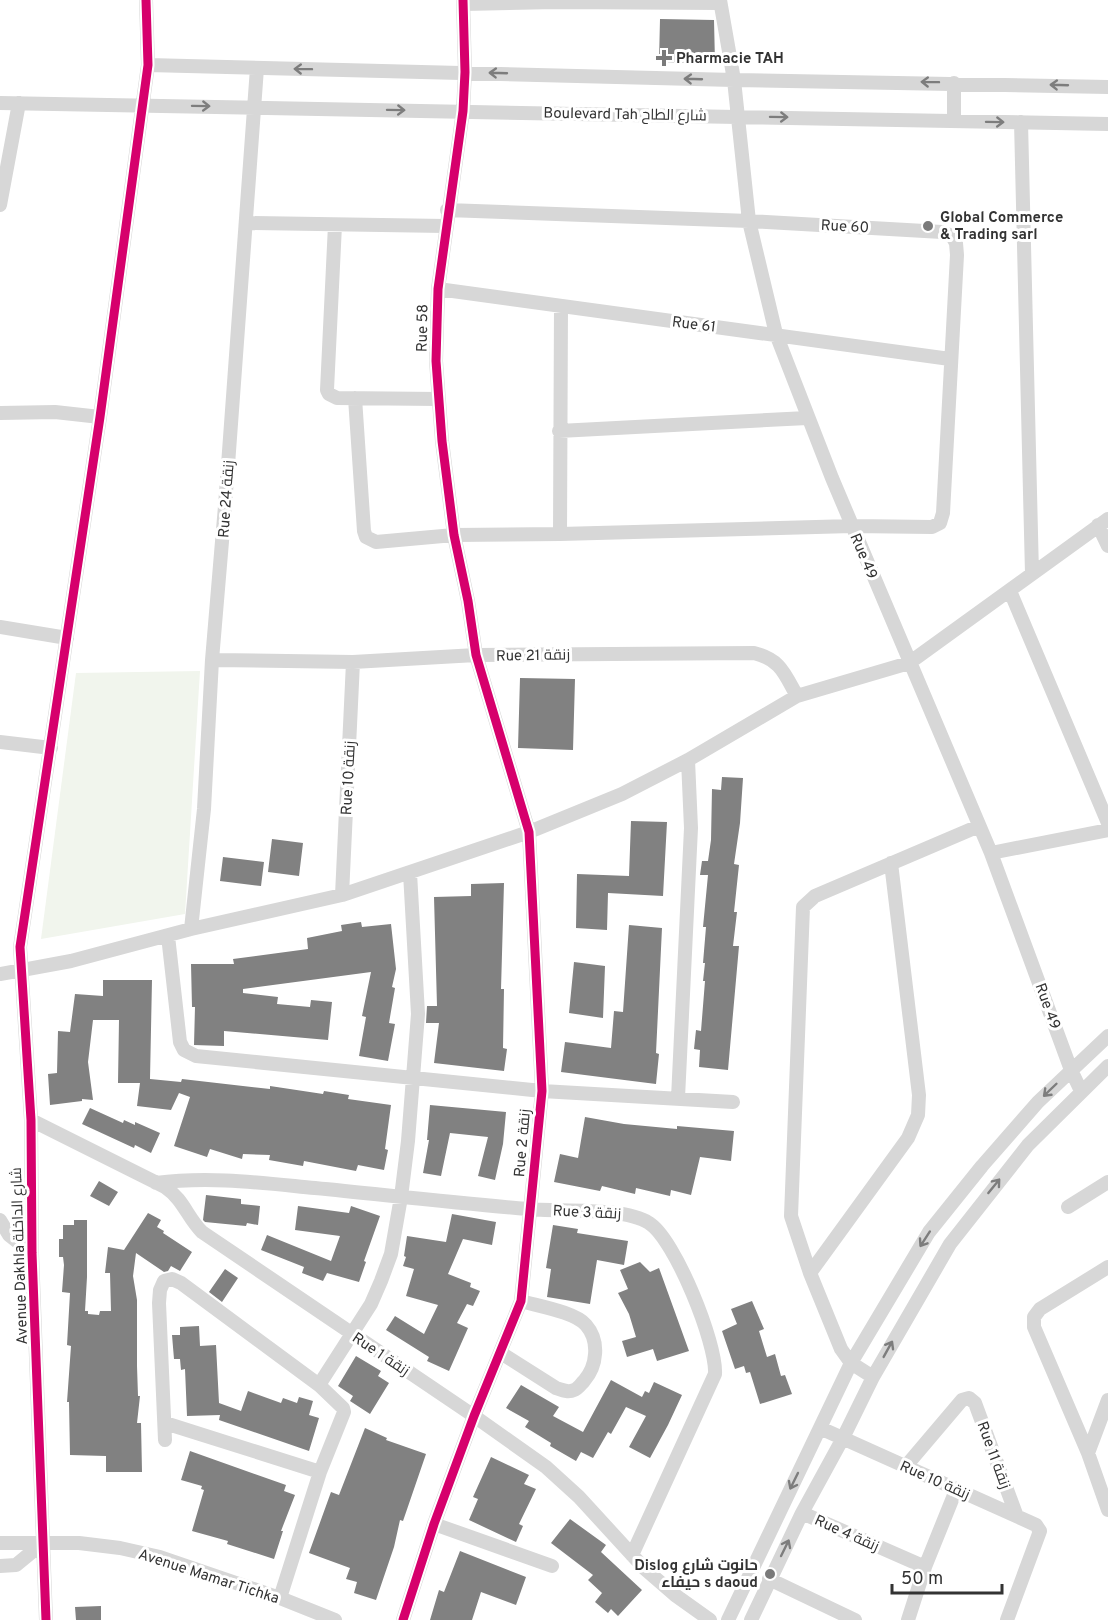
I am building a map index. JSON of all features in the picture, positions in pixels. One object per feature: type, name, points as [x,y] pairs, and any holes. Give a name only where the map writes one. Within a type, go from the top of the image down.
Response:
[{"type":"street","name":"Avenue Dakhla شارع الداخلة","points":[[46,1620],[32,1253],[31,1120],[20,946],[100,417],[148,65],[146,0]]},
{"type":"street","points":[[464,2],[720,1]]},
{"type":"street","name":"Rue 49","points":[[720,1],[734,80],[749,221],[776,334],[807,418],[991,853],[1071,1070],[1081,1091]]},
{"type":"street","name":"Rue 58","points":[[464,2],[463,111],[447,210],[438,289],[436,361],[454,535],[476,656]]},
{"type":"street","points":[[148,65],[1108,87]]},
{"type":"street","name":"Rue 24 زنقة","points":[[191,929],[204,809],[212,660],[257,68]]},
{"type":"street","points":[[954,83],[954,121]]},
{"type":"street","name":"Boulevard Tah شارع الطاح","points":[[0,103],[1108,124]]},
{"type":"street","points":[[0,205],[19,103]]},
{"type":"street","points":[[1021,122],[1032,574]]},
{"type":"street","name":"Rue 60","points":[[447,210],[749,221],[942,232],[952,236],[956,243],[957,255],[943,513],[940,523],[932,527],[852,526]]},
{"type":"street","points":[[246,223],[446,226]]},
{"type":"street","points":[[335,225],[327,390],[333,396],[355,398],[439,399]]},
{"type":"street","name":"Rue 61","points":[[438,289],[950,359]]},
{"type":"street","points":[[560,534],[561,306]]},
{"type":"street","points":[[355,398],[366,537],[376,542],[454,535],[852,526]]},
{"type":"street","points":[[0,413],[55,412],[100,417]]},
{"type":"street","points":[[559,432],[807,418]]},
{"type":"street","points":[[0,974],[70,961],[191,929],[342,895],[529,832],[622,794],[688,760],[797,696],[909,663],[1103,522],[1108,546]]},
{"type":"street","points":[[1010,591],[1108,823]]},
{"type":"street","points":[[0,627],[67,638]]},
{"type":"street","name":"Rue 21 زنقة","points":[[212,660],[353,662],[476,656],[754,653],[770,657],[781,668],[797,696]]},
{"type":"street","name":"Rue 2 زنقة","points":[[403,1620],[434,1524],[474,1416],[521,1301],[542,1091],[529,832],[476,656]]},
{"type":"street","name":"Rue 10 زنقة","points":[[342,895],[353,662]]},
{"type":"street","points":[[0,742],[51,748]]},
{"type":"street","points":[[678,1098],[691,828],[688,760]]},
{"type":"street","points":[[873,1377],[851,1363],[841,1349],[810,1273],[791,1216],[803,907],[815,896],[979,826]]},
{"type":"street","points":[[991,853],[1108,830]]},
{"type":"street","points":[[810,1273],[908,1138],[918,1115],[919,1095],[891,863]]},
{"type":"street","points":[[319,1385],[371,1304],[391,1254],[401,1197],[414,1077],[418,1014],[410,873]]},
{"type":"street","points":[[168,936],[180,1042],[184,1050],[196,1056],[542,1091],[733,1102]]},
{"type":"street","points":[[728,1620],[851,1363],[929,1233],[982,1166],[1038,1102],[1108,1036]]},
{"type":"street","points":[[751,1620],[802,1513],[873,1377],[909,1310],[950,1244],[1028,1145],[1108,1066]]},
{"type":"street","name":"Rue 1 زنقة","points":[[31,1120],[156,1183],[178,1198],[191,1220],[202,1232],[537,1460],[563,1482],[667,1589],[710,1620]]},
{"type":"street","name":"Rue 3 زنقة","points":[[156,1183],[220,1179],[531,1209],[626,1214],[656,1227],[666,1240],[680,1268],[716,1365],[712,1383],[632,1555]]},
{"type":"street","points":[[1068,1207],[1108,1182]]},
{"type":"street","points":[[0,1220],[9,1235],[32,1253]]},
{"type":"street","points":[[1108,1267],[1040,1309],[1034,1317],[1034,1327],[1088,1452],[1108,1510]]},
{"type":"street","points":[[165,1440],[159,1302],[160,1290],[164,1281],[172,1279],[181,1283],[319,1385],[343,1408],[344,1412],[320,1472],[279,1598]]},
{"type":"street","points":[[501,1353],[556,1389],[566,1391],[576,1390],[591,1373],[595,1364],[595,1352],[587,1326],[564,1314],[521,1301]]},
{"type":"street","name":"Rue 11 زنقة","points":[[906,1466],[962,1400],[969,1398],[975,1403],[1016,1514]]},
{"type":"street","points":[[1088,1452],[1108,1400]]},
{"type":"street","points":[[165,1424],[320,1472]]},
{"type":"street","name":"Rue 10 زنقة","points":[[820,1428],[956,1490],[1016,1514],[1036,1525],[1040,1532],[1007,1620]]},
{"type":"street","points":[[908,1620],[925,1567],[956,1490]]},
{"type":"street","name":"Rue 4 زنقة","points":[[802,1513],[925,1567]]},
{"type":"street","points":[[434,1524],[552,1566]]},
{"type":"street","points":[[0,1566],[16,1565],[44,1542]]},
{"type":"street","name":"Avenue Mamar Tichka","points":[[0,1543],[79,1543],[120,1548],[160,1557],[335,1620]]},
{"type":"street","points":[[769,1580],[855,1620]]},
{"type":"shaded area","points":[[200,671],[185,914],[41,939],[76,673]]},
{"type":"building","points":[[660,19],[714,20],[715,63],[659,62]]},
{"type":"building","points":[[520,678],[575,679],[573,750],[518,748]]},
{"type":"building","points":[[722,777],[743,778],[734,864],[739,865],[733,946],[739,946],[728,1070],[699,1067],[700,1050],[694,1049],[696,1030],[701,1031],[705,981],[703,981],[705,963],[703,963],[706,927],[703,927],[708,875],[700,875],[702,861],[708,861],[711,840],[712,789],[721,790]]},
{"type":"building","points":[[631,821],[667,822],[663,896],[608,893],[607,930],[576,928],[577,874],[629,876]]},
{"type":"building","points":[[272,839],[303,843],[299,876],[268,872]]},
{"type":"building","points":[[223,857],[264,862],[261,886],[220,881]]},
{"type":"building","points":[[504,883],[501,989],[504,989],[503,1048],[507,1049],[504,1071],[434,1063],[439,1023],[426,1023],[427,1006],[437,1006],[434,897],[471,896],[471,884]]},
{"type":"building","points":[[361,922],[362,927],[391,924],[396,969],[389,1023],[395,1024],[388,1061],[359,1056],[366,1017],[362,1016],[371,972],[243,989],[243,993],[278,997],[277,1004],[310,1007],[311,1000],[332,1002],[328,1040],[224,1031],[224,1046],[194,1045],[195,1007],[192,1007],[191,964],[234,964],[233,959],[308,949],[307,938],[342,931],[341,925]]},
{"type":"building","points":[[629,925],[662,928],[656,1053],[659,1054],[656,1084],[561,1072],[565,1042],[611,1048],[614,1011],[623,1012]]},
{"type":"building","points":[[574,962],[605,966],[603,1018],[569,1013]]},
{"type":"building","points":[[103,980],[152,980],[150,1079],[181,1082],[182,1079],[270,1089],[270,1086],[323,1094],[324,1091],[349,1095],[348,1099],[391,1105],[385,1149],[388,1150],[384,1170],[358,1165],[356,1171],[304,1161],[303,1166],[269,1160],[270,1155],[243,1154],[242,1159],[210,1149],[207,1157],[174,1146],[190,1097],[179,1093],[171,1110],[137,1106],[140,1083],[118,1083],[119,1020],[93,1020],[88,1062],[93,1100],[82,1099],[82,1101],[50,1105],[48,1074],[57,1073],[58,1031],[70,1032],[75,994],[103,996]]},
{"type":"building","points":[[430,1105],[506,1112],[503,1144],[495,1180],[478,1176],[488,1137],[450,1133],[441,1176],[423,1173],[429,1140],[427,1140]]},
{"type":"building","points":[[90,1108],[123,1123],[124,1120],[135,1125],[135,1122],[160,1133],[151,1153],[135,1145],[134,1148],[82,1124]]},
{"type":"building","points":[[585,1117],[624,1124],[677,1129],[677,1126],[734,1131],[731,1161],[700,1157],[691,1195],[671,1190],[670,1196],[636,1188],[635,1194],[602,1186],[600,1191],[554,1182],[560,1154],[578,1158]]},
{"type":"building","points":[[99,1181],[118,1192],[109,1206],[90,1196]]},
{"type":"building","points":[[206,1195],[241,1199],[241,1204],[260,1206],[258,1225],[205,1222],[203,1220]]},
{"type":"building","points":[[298,1206],[349,1213],[351,1206],[380,1216],[359,1282],[327,1273],[323,1281],[302,1273],[304,1267],[261,1250],[267,1235],[331,1261],[340,1236],[295,1230]]},
{"type":"building","points":[[148,1213],[161,1220],[157,1227],[164,1231],[163,1233],[192,1252],[180,1271],[171,1266],[168,1271],[164,1272],[136,1253],[133,1276],[137,1300],[137,1366],[138,1396],[140,1396],[137,1423],[141,1423],[142,1472],[106,1472],[106,1456],[70,1455],[69,1402],[67,1402],[71,1346],[67,1345],[70,1293],[62,1292],[64,1265],[63,1257],[59,1257],[59,1239],[63,1239],[63,1225],[74,1225],[74,1220],[87,1220],[85,1311],[88,1311],[88,1314],[99,1315],[100,1311],[111,1311],[110,1273],[105,1273],[108,1247],[124,1250]]},
{"type":"building","points":[[452,1214],[496,1222],[492,1245],[463,1239],[448,1274],[471,1283],[470,1287],[480,1291],[473,1306],[467,1304],[457,1323],[468,1328],[449,1371],[427,1361],[429,1357],[386,1330],[395,1316],[424,1334],[438,1305],[406,1296],[414,1269],[403,1266],[407,1236],[446,1242]]},
{"type":"building","points":[[553,1225],[578,1229],[577,1233],[628,1241],[624,1265],[597,1260],[590,1304],[547,1297],[551,1269],[546,1268]]},
{"type":"building","points":[[640,1262],[650,1272],[659,1268],[689,1351],[657,1361],[653,1349],[627,1357],[622,1341],[636,1337],[629,1314],[618,1293],[628,1289],[620,1270]]},
{"type":"building","points":[[225,1269],[238,1278],[222,1302],[209,1292]]},
{"type":"building","points":[[752,1301],[764,1329],[759,1331],[767,1357],[775,1354],[781,1376],[785,1375],[792,1394],[760,1404],[750,1372],[746,1373],[744,1366],[735,1369],[722,1331],[737,1324],[731,1309]]},
{"type":"building","points":[[199,1326],[200,1346],[216,1345],[219,1403],[241,1411],[248,1391],[281,1403],[283,1398],[297,1403],[299,1397],[313,1401],[309,1415],[319,1418],[309,1451],[219,1420],[220,1415],[187,1416],[185,1369],[181,1370],[180,1359],[174,1359],[172,1335],[180,1335],[180,1327]]},
{"type":"building","points":[[356,1356],[381,1371],[378,1376],[389,1383],[370,1414],[350,1401],[353,1396],[338,1386]]},
{"type":"building","points":[[611,1380],[642,1397],[645,1391],[649,1393],[654,1382],[682,1395],[650,1458],[629,1447],[646,1416],[626,1407],[611,1434],[608,1432],[593,1458],[581,1452],[576,1461],[550,1446],[551,1443],[525,1427],[529,1421],[506,1408],[521,1385],[559,1407],[553,1416],[583,1432]]},
{"type":"building","points":[[365,1428],[387,1438],[386,1440],[426,1454],[403,1521],[400,1520],[394,1547],[376,1600],[354,1593],[357,1582],[346,1579],[350,1568],[309,1553],[331,1492],[339,1495]]},
{"type":"building","points":[[190,1451],[286,1485],[284,1491],[295,1495],[281,1531],[283,1531],[274,1559],[227,1544],[228,1541],[192,1531],[204,1490],[201,1489],[202,1486],[181,1480]]},
{"type":"building","points":[[491,1457],[529,1475],[524,1484],[536,1489],[519,1524],[523,1526],[516,1542],[469,1520],[478,1499],[473,1497]]},
{"type":"building","points":[[570,1519],[606,1545],[601,1552],[642,1590],[618,1616],[611,1609],[608,1613],[595,1602],[602,1593],[588,1580],[593,1575],[551,1543]]},
{"type":"building","points":[[460,1551],[526,1577],[516,1605],[481,1592],[472,1620],[430,1620],[439,1590],[444,1592]]},
{"type":"building","points":[[101,1606],[101,1620],[76,1620],[75,1607]]},
{"type":"cycle path","points":[[46,1620],[32,1253],[31,1120],[20,947],[100,417],[148,65],[146,0]]},
{"type":"cycle path","points":[[403,1620],[434,1524],[474,1416],[521,1301],[542,1091],[529,832],[476,655],[468,601],[454,535],[442,441],[436,361],[438,289],[463,111],[465,72],[463,0]]},
{"type":"place","name":"Pharmacie TAH","points":[[664,58]]},
{"type":"place","name":"Global Commerce & Trading sarl","points":[[928,226]]},
{"type":"place","name":"Dislog حانوت شارع حيفاء s daoud","points":[[770,1574]]}]
